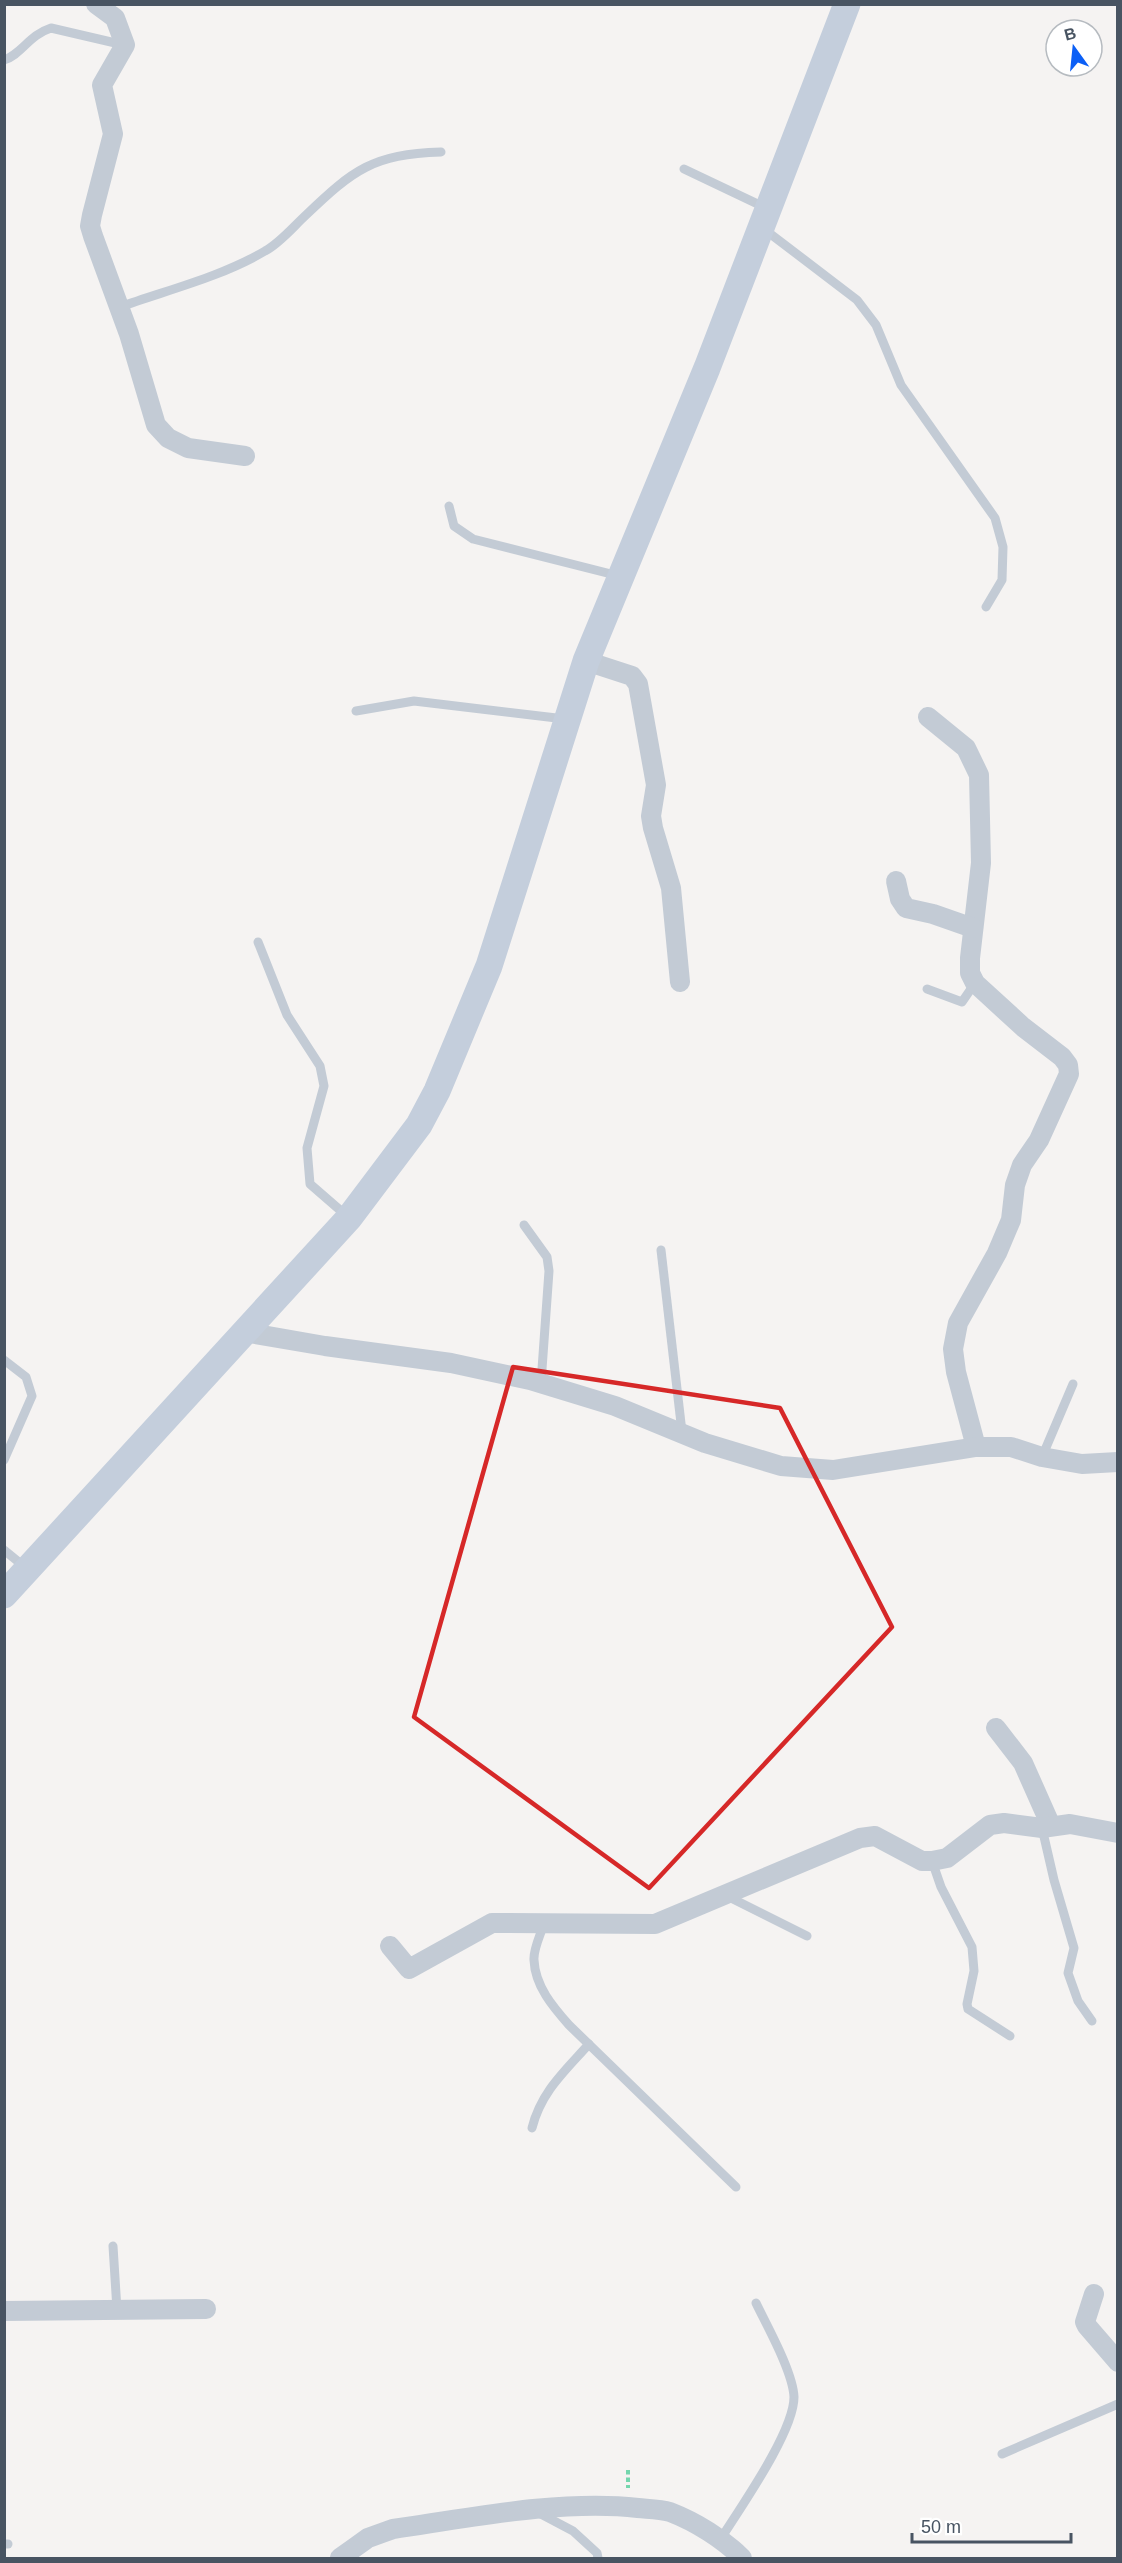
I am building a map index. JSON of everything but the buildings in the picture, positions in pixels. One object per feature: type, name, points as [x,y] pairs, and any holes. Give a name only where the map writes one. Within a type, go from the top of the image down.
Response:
[{"type":"street","points":[[96,4],[115,18],[125,45],[102,85],[113,134],[90,226],[120,307],[156,425],[168,438],[188,448],[245,456]]},
{"type":"street","points":[[4,1595],[349,1218],[419,1125],[447,1069],[489,966],[586,661],[765,218],[847,4]]},
{"type":"street","points":[[586,661],[632,676],[638,684],[656,785],[651,816],[671,888],[680,982]]},
{"type":"street","points":[[928,717],[966,748],[979,776],[981,863],[970,973],[975,983],[1023,1027],[1062,1057],[1068,1065],[1070,1074],[1039,1140],[1022,1165],[1015,1185],[1011,1220],[997,1253],[958,1323],[953,1349],[956,1372],[976,1447]]},
{"type":"street","points":[[896,881],[900,899],[906,908],[933,914],[973,928]]},
{"type":"street","points":[[244,1332],[325,1346],[451,1363],[541,1383],[615,1406],[705,1443],[781,1466],[833,1470],[976,1447],[1011,1447],[1042,1457],[1082,1464],[1118,1462]]},
{"type":"street","points":[[996,1728],[1023,1763],[1047,1827]]},
{"type":"street","points":[[390,1946],[409,1969],[492,1923],[655,1924],[727,1896],[860,1838],[875,1836],[922,1861],[932,1861],[946,1858],[990,1826],[1004,1823],[1047,1827],[1070,1824],[1118,1833]]},
{"type":"street","points":[[1094,2294],[1085,2322],[1118,2362]]},
{"type":"street","points":[[4,2311],[206,2309]]},
{"type":"street","points":[[340,2559],[381,2532],[534,2510],[578,2506],[625,2506],[668,2511],[720,2540],[742,2559]]},
{"type":"lane","points":[[4,60],[12,58],[28,40],[51,28],[125,45]]},
{"type":"lane","points":[[120,307],[230,268],[266,251],[333,189],[367,164],[410,153],[441,152]]},
{"type":"lane","points":[[684,169],[765,218],[857,300],[876,325],[901,385],[996,518],[1003,547],[1002,580],[986,607]]},
{"type":"lane","points":[[449,506],[454,526],[473,539],[621,576]]},
{"type":"lane","points":[[356,711],[414,701],[567,719]]},
{"type":"lane","points":[[258,942],[287,1014],[320,1066],[324,1086],[307,1148],[310,1184],[349,1218]]},
{"type":"lane","points":[[927,989],[962,1002],[975,983]]},
{"type":"lane","points":[[524,1225],[548,1257],[541,1383]]},
{"type":"lane","points":[[661,1250],[682,1433]]},
{"type":"lane","points":[[4,1360],[26,1377],[32,1396],[4,1460]]},
{"type":"lane","points":[[1042,1457],[1073,1384]]},
{"type":"lane","points":[[4,1550],[28,1570]]},
{"type":"lane","points":[[1047,1827],[1054,1880],[1074,1948],[1068,1973],[1078,2001],[1092,2021]]},
{"type":"lane","points":[[932,1861],[941,1887],[972,1947],[975,1971],[967,2004],[968,2009],[1010,2036]]},
{"type":"lane","points":[[727,1896],[807,1936]]},
{"type":"lane","points":[[544,1923],[534,1958],[539,1981],[549,2002],[736,2187]]},
{"type":"lane","points":[[532,2128],[545,2093],[589,2044]]},
{"type":"lane","points":[[113,2246],[117,2310]]},
{"type":"lane","points":[[720,2540],[778,2445],[794,2397],[788,2373],[756,2302]]},
{"type":"lane","points":[[1002,2454],[1118,2404]]},
{"type":"lane","points":[[534,2510],[573,2531],[597,2553],[598,2559]]},
{"type":"highlighted area","points":[[513,1367],[780,1408],[892,1627],[649,1888],[414,1717]]}]
